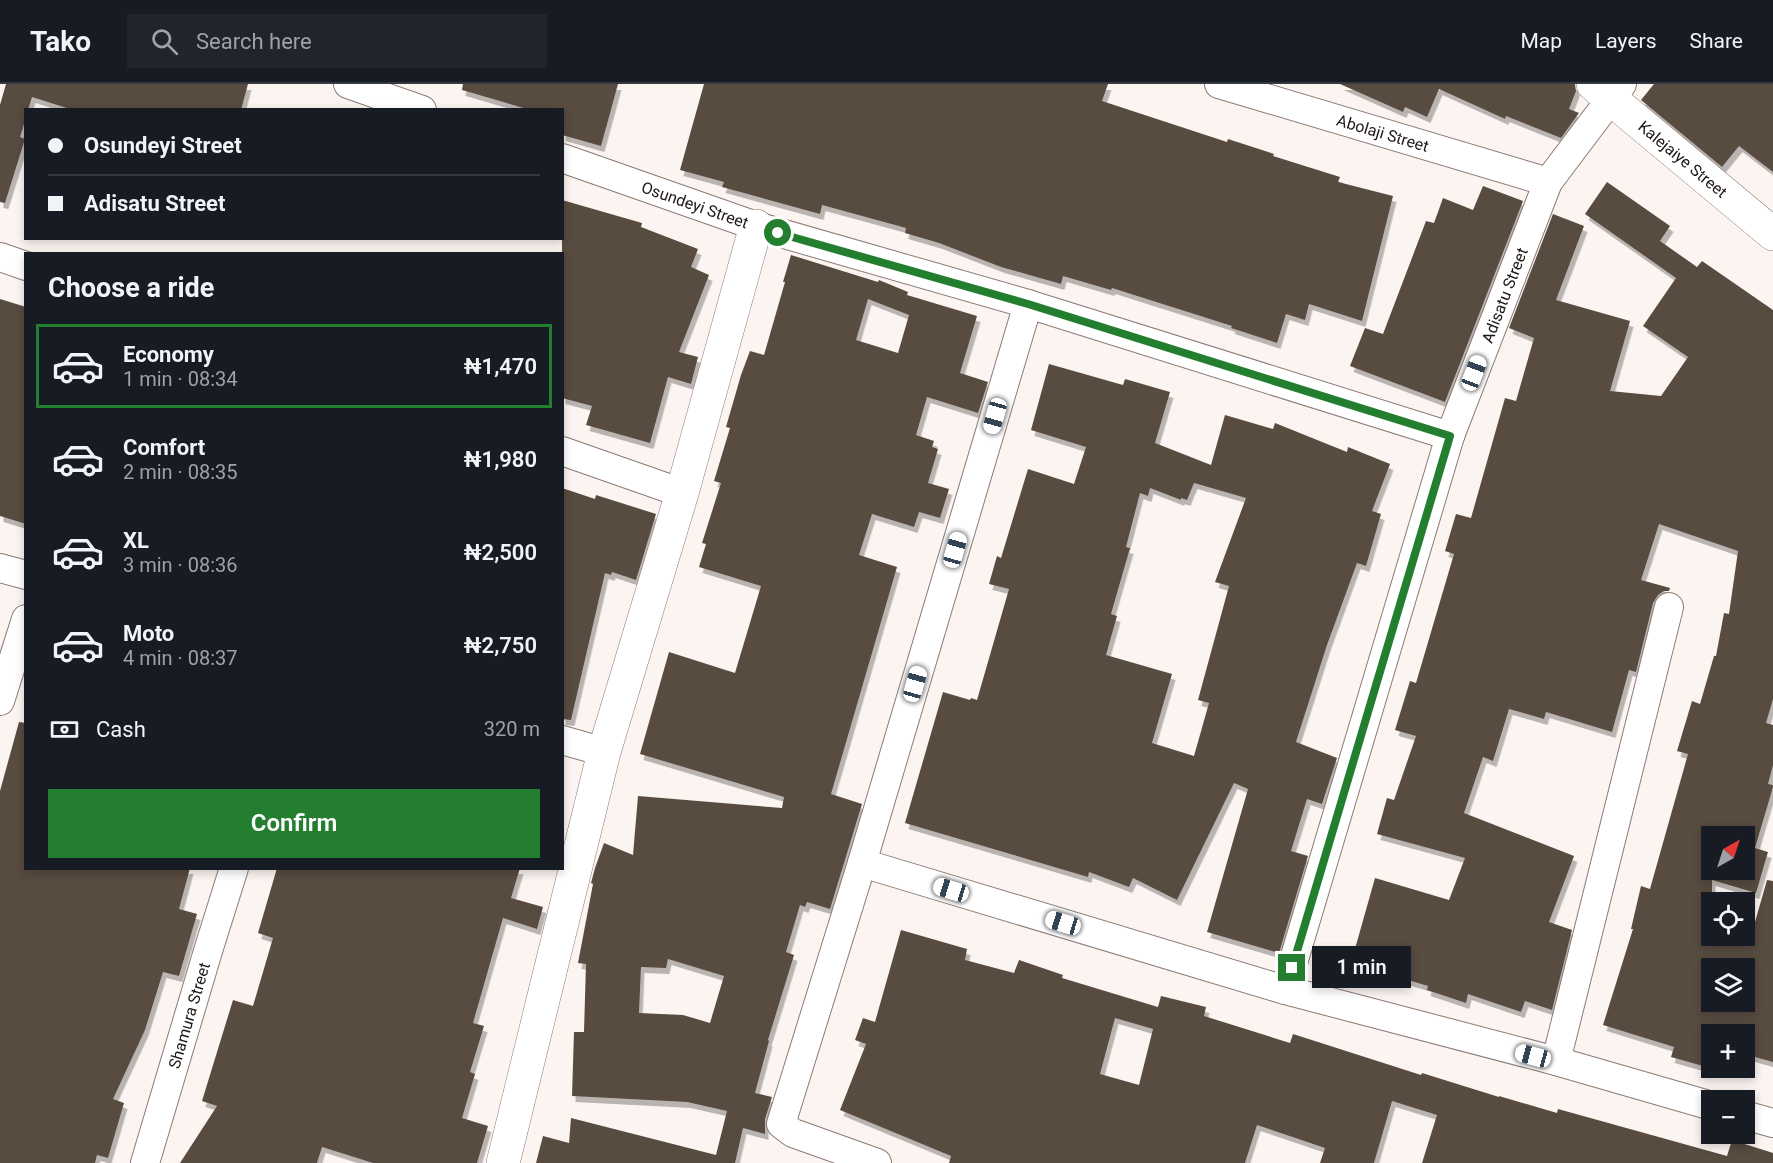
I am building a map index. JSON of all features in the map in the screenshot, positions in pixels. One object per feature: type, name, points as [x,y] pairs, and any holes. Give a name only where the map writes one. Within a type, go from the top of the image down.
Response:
[{"type":"street","points":[[348,84],[416,108]]},
{"type":"street","name":"Abolaji Street","points":[[1219,84],[1548,182]]},
{"type":"street","name":"Adisatu Street","points":[[1285,990],[1450,436],[1548,182],[1609,88]]},
{"type":"street","name":"Kalejaiye Street","points":[[1609,88],[1773,234]]},
{"type":"street","name":"Osundeyi Street","points":[[564,159],[756,226],[1028,304],[1450,436]]},
{"type":"street","points":[[502,1163],[604,752],[682,493],[756,226]]},
{"type":"street","points":[[0,257],[24,265]]},
{"type":"street","points":[[877,1163],[794,1133],[781,1124],[862,863],[1028,304]]},
{"type":"street","points":[[564,452],[682,493]]},
{"type":"street","points":[[0,568],[24,574]]},
{"type":"street","points":[[1556,1061],[1669,607]]},
{"type":"street","points":[[0,701],[24,625]]},
{"type":"street","points":[[564,741],[604,752]]},
{"type":"street","points":[[862,863],[1285,990],[1556,1061],[1701,1103]]},
{"type":"street","name":"Shamura Street","points":[[145,1163],[207,951],[233,870]]},
{"type":"street","points":[[1755,1118],[1773,1123]]},
{"type":"building","points":[[6,84],[248,84],[242,108],[67,108],[32,97],[29,108],[24,108],[24,124],[20,137],[24,139],[24,142],[5,203],[0,202],[0,105]]},
{"type":"building","points":[[463,84],[618,84],[601,146],[564,136],[564,108],[523,108],[462,90]]},
{"type":"building","points":[[704,84],[1108,84],[1102,101],[1227,142],[1228,139],[1274,154],[1273,156],[1340,177],[1338,182],[1393,196],[1362,321],[1309,304],[1305,320],[1286,314],[1277,343],[1231,328],[1232,326],[1112,288],[1111,290],[1063,276],[1061,284],[1001,267],[939,243],[905,233],[906,228],[822,205],[820,214],[722,187],[724,182],[680,170]]},
{"type":"building","points":[[1340,84],[1575,84],[1576,91],[1569,109],[1579,113],[1561,138],[1506,116],[1505,119],[1439,89],[1427,117],[1405,107],[1403,112]]},
{"type":"building","points":[[1654,84],[1773,84],[1773,172],[1739,146],[1722,167],[1641,100]]},
{"type":"building","points":[[1607,182],[1670,226],[1660,241],[1697,267],[1702,261],[1773,310],[1773,699],[1766,723],[1773,725],[1773,765],[1768,784],[1773,787],[1755,848],[1755,826],[1701,826],[1701,880],[1712,880],[1712,892],[1701,892],[1701,946],[1755,946],[1755,922],[1767,880],[1773,881],[1773,1062],[1755,1057],[1755,1024],[1701,1024],[1701,1065],[1671,1057],[1674,1047],[1603,1025],[1633,929],[1631,929],[1641,886],[1650,889],[1688,754],[1677,751],[1692,701],[1700,704],[1714,656],[1716,656],[1724,613],[1729,614],[1738,551],[1659,524],[1641,580],[1670,588],[1669,591],[1658,595],[1653,603],[1636,672],[1629,670],[1612,732],[1546,712],[1544,719],[1509,709],[1493,761],[1483,757],[1464,813],[1574,856],[1549,922],[1572,930],[1552,1010],[1525,1001],[1521,1012],[1468,994],[1466,1003],[1427,990],[1428,986],[1351,963],[1375,878],[1449,900],[1465,858],[1377,834],[1387,798],[1394,800],[1416,736],[1395,730],[1410,681],[1416,683],[1454,554],[1445,551],[1456,514],[1471,518],[1505,398],[1516,401],[1534,338],[1509,328],[1553,214],[1584,226],[1556,300],[1630,321],[1610,391],[1661,396],[1688,357],[1643,326],[1676,278],[1585,214]]},
{"type":"building","points":[[1483,186],[1523,201],[1445,402],[1350,366],[1365,328],[1383,334],[1426,221],[1434,223],[1443,198],[1473,210]]},
{"type":"building","points":[[564,201],[642,223],[641,227],[698,249],[691,267],[709,275],[679,352],[698,357],[691,384],[668,377],[650,443],[586,425],[592,406],[564,399],[564,252],[562,252]]},
{"type":"building","points":[[791,255],[878,282],[879,280],[908,292],[907,295],[977,316],[960,373],[988,382],[978,413],[927,397],[916,435],[934,441],[932,447],[938,449],[928,483],[949,489],[940,518],[919,512],[914,527],[872,514],[859,555],[897,567],[831,794],[862,804],[830,909],[807,902],[805,907],[800,905],[786,952],[794,955],[768,1040],[755,1093],[772,1097],[765,1119],[765,1134],[743,1128],[735,1163],[536,1163],[543,1136],[569,1143],[571,1118],[716,1155],[727,1111],[687,1102],[572,1096],[574,1032],[584,1032],[586,964],[578,963],[595,868],[604,843],[633,855],[638,796],[782,808],[784,797],[640,754],[669,652],[735,673],[761,586],[699,567],[706,544],[702,543],[721,483],[714,481],[730,428],[726,427],[741,375],[750,351],[764,355],[785,282],[783,282]],"holes":[[[868,299],[909,315],[898,353],[856,340]],[[668,959],[724,976],[710,1023],[683,1015],[639,1013],[641,967],[666,968]]]},
{"type":"building","points":[[0,299],[24,306],[24,523],[0,516]]},
{"type":"building","points":[[1049,364],[1123,385],[1125,379],[1170,392],[1155,443],[1211,465],[1225,415],[1273,429],[1275,423],[1347,452],[1348,447],[1390,464],[1372,511],[1381,514],[1366,566],[1357,563],[1327,645],[1296,742],[1337,758],[1322,804],[1307,799],[1291,851],[1308,856],[1279,953],[1207,932],[1248,789],[1234,783],[1177,900],[1133,878],[1129,887],[1089,872],[1088,877],[905,823],[943,692],[977,700],[1009,589],[989,584],[997,556],[1001,558],[1028,469],[1074,484],[1086,447],[1031,430]],"holes":[[[1194,483],[1246,498],[1215,582],[1229,586],[1198,700],[1209,703],[1194,756],[1152,743],[1172,674],[1106,655],[1117,616],[1111,614],[1130,548],[1126,547],[1140,493],[1148,496],[1150,488],[1181,500],[1181,498],[1187,500]]]},
{"type":"building","points":[[564,489],[595,499],[596,495],[656,514],[636,580],[612,572],[611,575],[605,573],[571,720],[564,719]]},
{"type":"building","points":[[19,722],[24,723],[24,870],[189,870],[179,909],[197,914],[179,976],[163,972],[145,1030],[113,1099],[124,1103],[108,1158],[97,1155],[95,1163],[0,1163],[0,791]]},
{"type":"building","points":[[1755,848],[1768,852],[1756,893],[1712,880],[1755,880]]},
{"type":"building","points":[[276,870],[519,870],[511,898],[543,907],[537,929],[503,918],[473,1023],[484,1026],[470,1072],[475,1074],[462,1118],[488,1126],[477,1163],[373,1163],[322,1147],[317,1163],[180,1163],[217,1106],[202,1101],[233,1000],[253,1006],[273,938],[258,933]]},
{"type":"building","points":[[901,930],[967,949],[965,960],[1014,973],[1019,960],[1063,975],[1062,978],[1158,1007],[1161,996],[1206,1007],[1204,1016],[1290,1043],[1293,1034],[1421,1075],[1422,1073],[1557,1113],[1558,1109],[1727,1156],[1731,1144],[1745,1144],[1773,1153],[1773,1163],[1422,1163],[1437,1115],[1392,1101],[1374,1163],[1320,1163],[1325,1148],[1257,1125],[1245,1163],[949,1163],[951,1156],[840,1110],[866,1044],[855,1040],[863,1018],[875,1022]],"holes":[[[1115,1018],[1153,1029],[1139,1085],[1100,1074]]]},
{"type":"route","points":[[778,233],[1028,304],[1450,436],[1292,968]]}]
